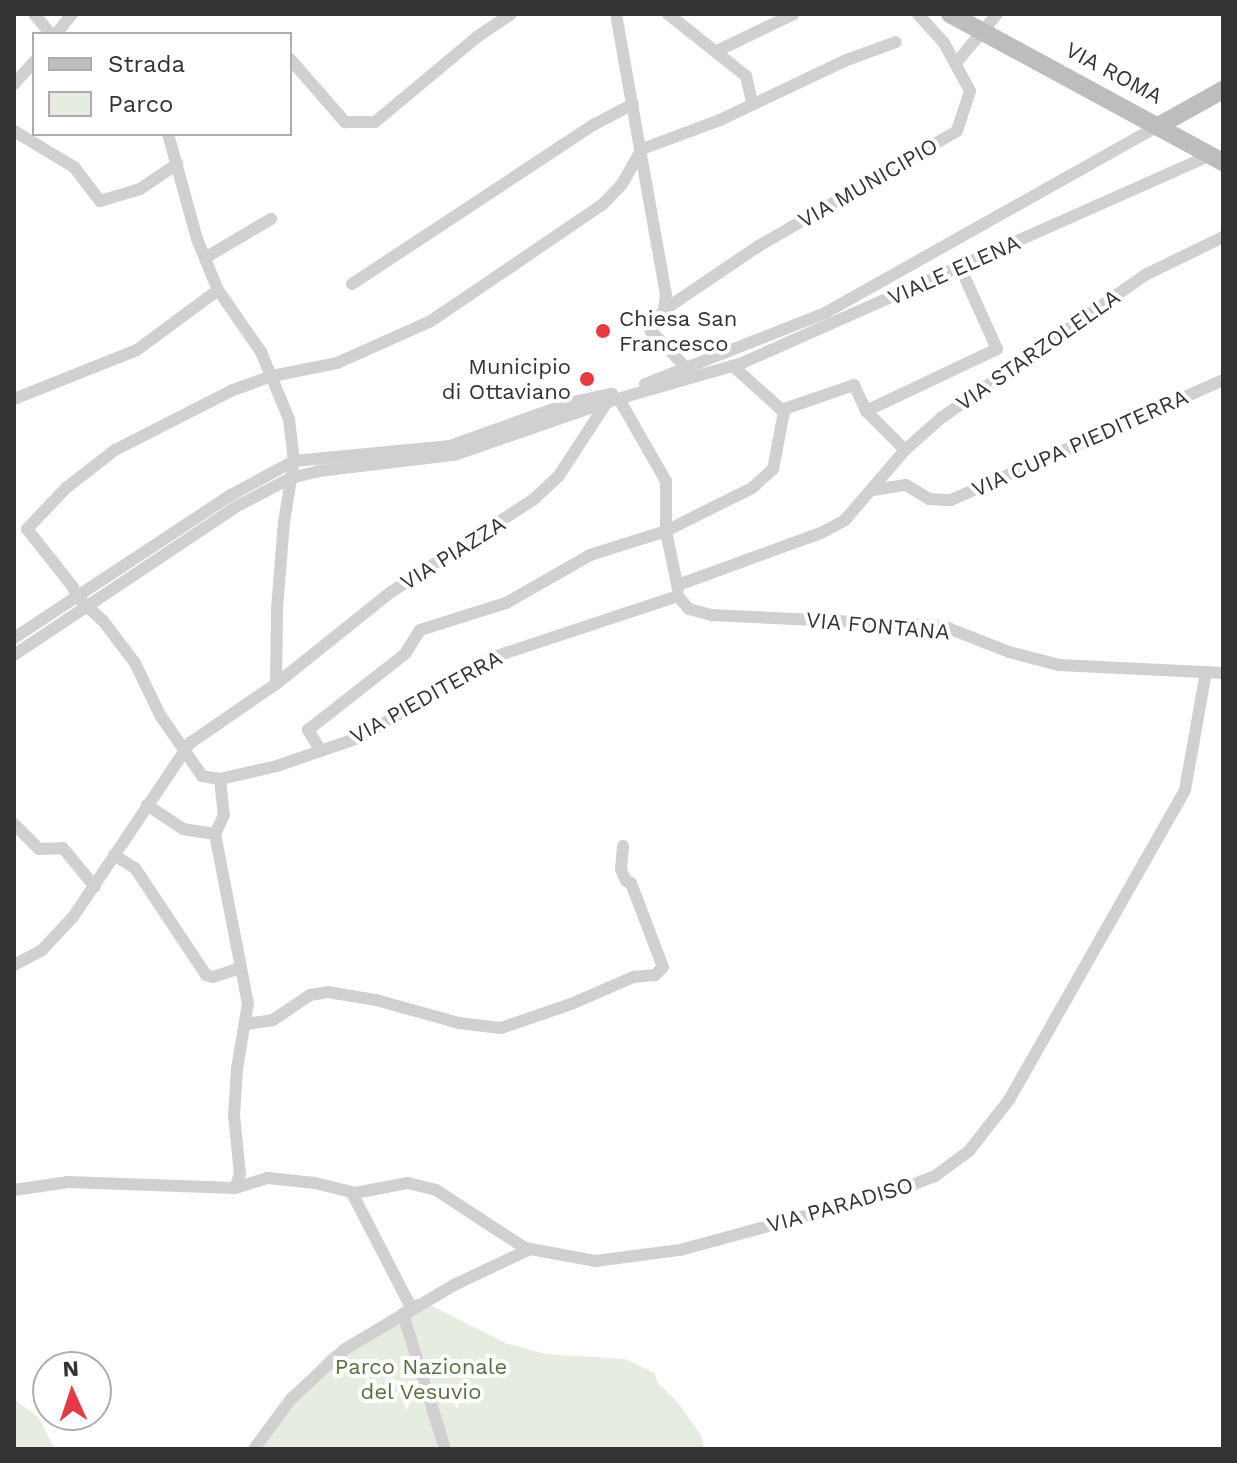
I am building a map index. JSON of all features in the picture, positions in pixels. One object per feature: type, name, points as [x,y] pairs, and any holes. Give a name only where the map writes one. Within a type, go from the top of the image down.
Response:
[{"type":"main road","name":"VIA ROMA","points":[[950,14],[1219,156]]},
{"type":"main road","points":[[1160,125],[1223,90]]},
{"type":"street","points":[[34,14],[52,32]]},
{"type":"street","points":[[56,32],[72,14]]},
{"type":"street","points":[[292,61],[345,122],[375,122],[477,37],[511,14]]},
{"type":"street","points":[[616,14],[666,294],[664,310],[651,331],[692,374]]},
{"type":"street","points":[[668,14],[746,76],[752,102]]},
{"type":"street","points":[[717,51],[794,14]]},
{"type":"street","name":"VIA MUNICIPIO","points":[[664,310],[757,247],[952,136],[961,125],[970,91],[956,63],[918,14]]},
{"type":"street","points":[[956,63],[997,14]]},
{"type":"street","points":[[235,1188],[240,1174],[234,1115],[237,1069],[248,1003],[215,834],[224,815],[220,779],[202,776],[183,752],[135,663],[89,607],[76,596],[73,587],[27,529],[83,472],[115,450],[233,390],[272,376],[337,363],[431,321],[602,205],[622,184],[642,149],[720,120],[752,102],[844,61],[896,42]]},
{"type":"street","points":[[14,84],[32,64]]},
{"type":"street","points":[[352,284],[595,124],[633,104]]},
{"type":"street","name":"VIALE ELENA","points":[[692,374],[825,313],[1160,125]]},
{"type":"street","points":[[14,131],[74,167],[100,201],[140,189],[177,164]]},
{"type":"street","points":[[169,136],[205,258],[218,290],[261,352],[289,419],[294,461],[277,609],[276,684]]},
{"type":"street","name":"VIALE ELENA","points":[[692,374],[733,366],[1219,156]]},
{"type":"street","points":[[205,258],[271,219]]},
{"type":"street","name":"VIA STARZOLELLA","points":[[873,490],[905,450],[931,425],[1145,275],[1223,237]]},
{"type":"street","points":[[966,280],[1008,372]]},
{"type":"street","points":[[14,399],[137,350],[218,290]]},
{"type":"street","points":[[866,411],[997,349]]},
{"type":"street","points":[[321,751],[308,730],[405,654],[420,630],[506,603],[590,555],[666,531],[752,488],[773,469],[784,412],[733,366]]},
{"type":"street","points":[[14,655],[237,506],[291,478],[319,471],[454,455],[692,374]]},
{"type":"street","points":[[14,638],[231,495],[294,461],[450,446],[573,402],[692,374]]},
{"type":"street","name":"VIA CUPA PIEDITERRA","points":[[873,490],[906,485],[929,499],[951,500],[1223,380]]},
{"type":"street","points":[[781,410],[854,385],[866,411],[905,450]]},
{"type":"street","points":[[613,401],[666,481],[666,531],[678,590],[821,533],[845,520],[873,490]]},
{"type":"street","name":"VIA PIAZZA","points":[[14,965],[42,950],[95,887],[183,752],[276,684],[391,592],[534,499],[558,477],[613,401]]},
{"type":"street","name":"VIA FONTANA","points":[[678,590],[689,609],[711,615],[943,626],[1009,652],[1059,665],[1223,673]]},
{"type":"street","name":"VIA PIEDITERRA","points":[[220,779],[361,737],[398,718],[443,686],[494,657],[678,590]]},
{"type":"street","name":"VIA PARADISO","points":[[14,1190],[68,1182],[235,1188],[268,1178],[315,1183],[352,1193],[391,1185],[420,1185],[436,1190],[530,1249],[595,1261],[680,1250],[894,1192],[935,1176],[969,1151],[1009,1100],[1185,790],[1206,672]]},
{"type":"street","points":[[147,805],[183,829],[215,834]]},
{"type":"street","points":[[14,824],[39,849],[63,848],[95,887]]},
{"type":"street","points":[[246,1024],[273,1020],[310,995],[328,992],[376,1000],[459,1023],[501,1028],[571,1004],[633,977],[655,975],[663,967],[631,883],[626,881],[621,869],[623,846]]},
{"type":"street","points":[[114,855],[135,868],[206,975],[213,977],[241,968]]},
{"type":"street","points":[[352,1193],[407,1311],[445,1449]]},
{"type":"street","points":[[254,1449],[291,1399],[345,1349],[407,1311],[530,1249]]},
{"type":"green space","name":"Parco Nazionale del Vesuvio","points":[[416,1298],[505,1343],[546,1354],[624,1359],[655,1373],[657,1382],[679,1404],[702,1437],[704,1449],[259,1449],[279,1409],[328,1354]]},
{"type":"green space","points":[[14,1399],[32,1412],[32,1431],[45,1431],[55,1449],[14,1449]]},
{"type":"place","name":"Chiesa San Francesco","points":[[603,331]]},
{"type":"place","name":"Municipio di Ottaviano","points":[[587,379]]}]
